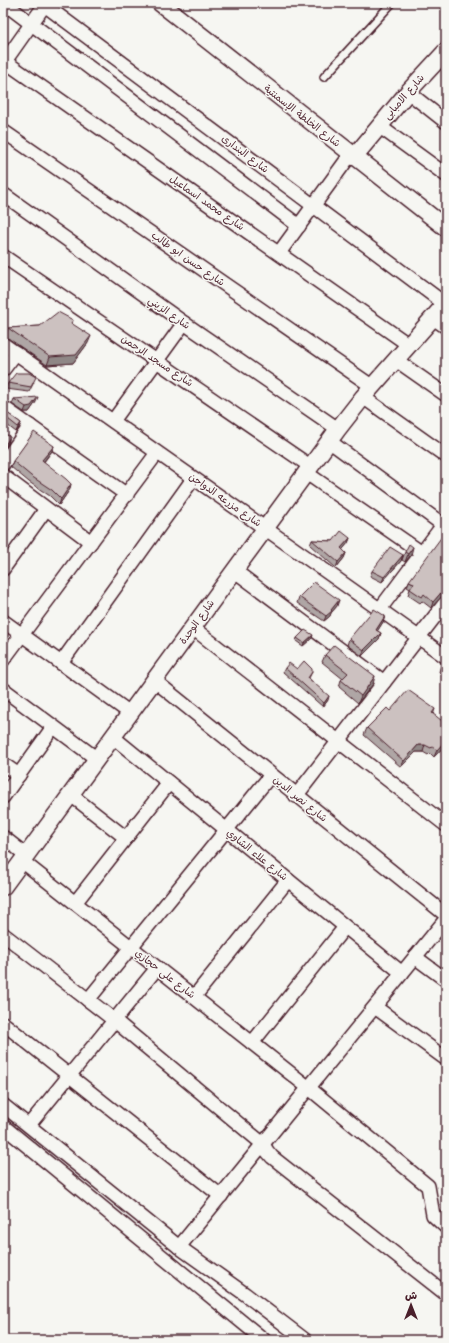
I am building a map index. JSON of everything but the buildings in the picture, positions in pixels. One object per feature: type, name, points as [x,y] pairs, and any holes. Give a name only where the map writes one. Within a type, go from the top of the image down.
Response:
[{"type":"street","points":[[4,3],[299,226]]},
{"type":"street","name":"شارع الخلطة الإسمنتية","points":[[160,3],[352,156],[446,228]]},
{"type":"street","points":[[4,62],[45,4]]},
{"type":"street","name":"شارع البندارى","points":[[45,4],[446,304]]},
{"type":"street","name":"شارع الامبابى","points":[[352,156],[446,51]]},
{"type":"street","name":"شارع محمد اسماعيل","points":[[4,62],[409,345]]},
{"type":"street","points":[[408,92],[446,122]]},
{"type":"street","name":"شارع الامبابى","points":[[379,126],[446,175]]},
{"type":"street","name":"شارع حسن ابو طالب","points":[[3,131],[368,392],[446,456]]},
{"type":"street","points":[[279,253],[352,156]]},
{"type":"street","name":"شارع الزيني","points":[[3,194],[184,323],[333,435],[445,526]]},
{"type":"street","name":"شارع مسجد الرحمن","points":[[3,256],[156,361],[308,469],[422,553]]},
{"type":"street","name":"شارع الوحدة","points":[[3,887],[333,435],[409,345],[440,323],[446,304]]},
{"type":"street","points":[[113,421],[184,323]]},
{"type":"street","name":"شارع مزرعه الدواجن","points":[[3,344],[266,528],[446,657]]},
{"type":"street","points":[[3,370],[16,353]]},
{"type":"street","points":[[396,360],[446,395]]},
{"type":"street","points":[[3,407],[126,495]]},
{"type":"street","points":[[3,464],[30,426]]},
{"type":"street","points":[[3,660],[157,453]]},
{"type":"street","points":[[3,476],[91,542]]},
{"type":"street","points":[[61,663],[193,478]]},
{"type":"street","points":[[3,569],[8,552],[46,509]]},
{"type":"street","points":[[380,609],[422,553],[445,526]]},
{"type":"street","points":[[235,570],[384,682]]},
{"type":"street","points":[[296,796],[446,602]]},
{"type":"street","points":[[3,622],[130,713]]},
{"type":"street","points":[[193,628],[446,825]]},
{"type":"street","name":"شارع نصر الدين","points":[[154,681],[446,916]]},
{"type":"street","points":[[3,689],[97,759]]},
{"type":"street","points":[[3,797],[53,726]]},
{"type":"street","name":"شارع علاء الشاوي","points":[[113,737],[402,973]]},
{"type":"street","points":[[3,764],[19,775]]},
{"type":"street","points":[[88,1000],[271,775]]},
{"type":"street","points":[[75,903],[169,783]]},
{"type":"street","points":[[71,795],[126,838]]},
{"type":"street","name":"شارع على حجازي","points":[[3,837],[24,858],[75,903],[309,1088],[428,1186],[433,1215],[446,1227]]},
{"type":"street","points":[[194,997],[288,880]]},
{"type":"street","points":[[179,1247],[446,919]]},
{"type":"street","points":[[252,1043],[345,927]]},
{"type":"street","points":[[3,934],[114,1020],[263,1144],[272,1158],[446,1294]]},
{"type":"street","points":[[415,956],[446,980]]},
{"type":"street","points":[[29,1125],[157,968]]},
{"type":"street","points":[[375,1006],[446,1059]]},
{"type":"street","points":[[3,1023],[221,1196]]},
{"type":"street","points":[[3,1105],[179,1247],[245,1294],[305,1340]]},
{"type":"street","points":[[3,1126],[264,1340]]},
{"type":"lane","points":[[324,76],[392,3]]}]
